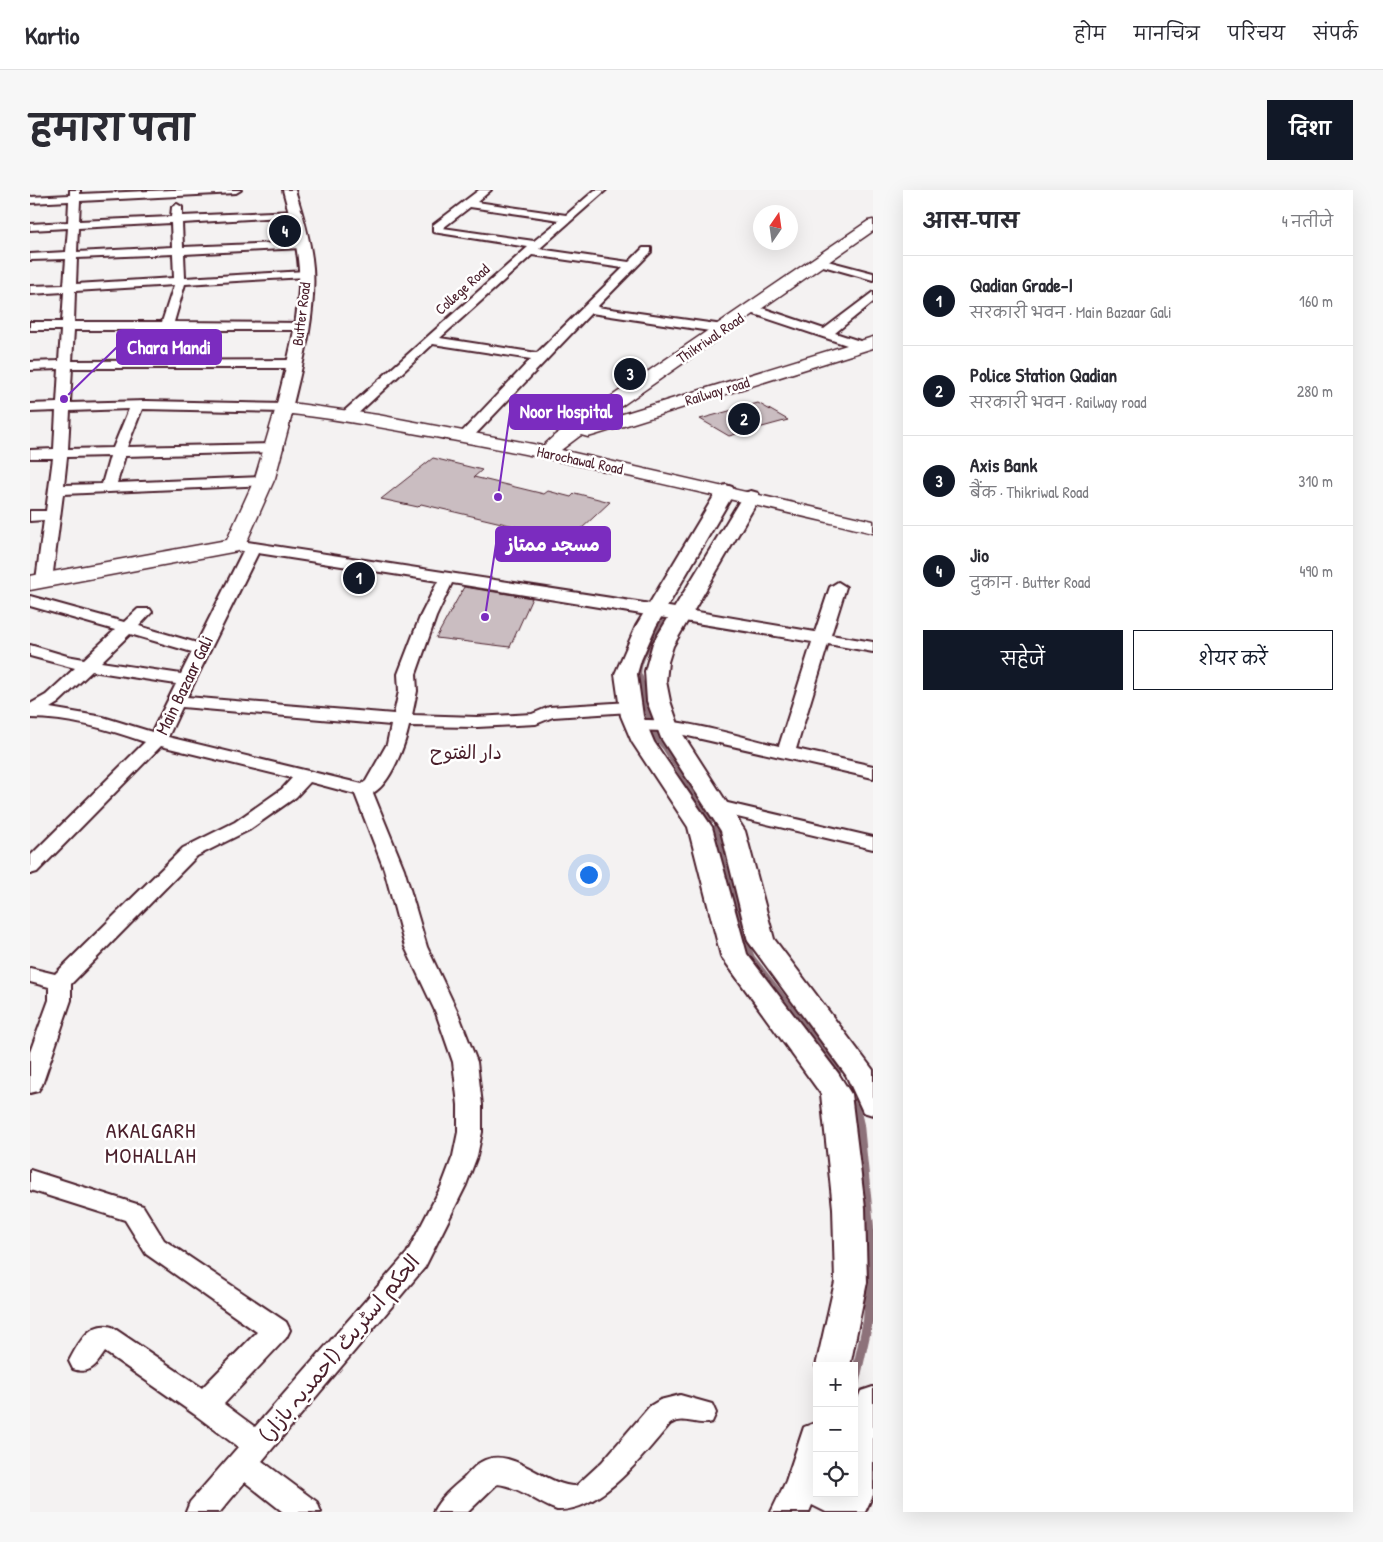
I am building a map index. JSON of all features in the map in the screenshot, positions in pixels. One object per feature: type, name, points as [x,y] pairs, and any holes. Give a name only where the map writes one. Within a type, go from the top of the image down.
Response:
[{"type":"main road","name":"Thikriwal Road","points":[[555,446],[873,224]]},
{"type":"main road","name":"Railway road","points":[[555,446],[867,344]]},
{"type":"main road","name":"Harochawal Road","points":[[284,408],[347,416],[465,437],[555,446],[873,527]]},
{"type":"main road","points":[[37,582],[244,547],[276,448],[284,408]]},
{"type":"street","points":[[30,200],[75,194],[236,190]]},
{"type":"street","name":"Butter Road","points":[[284,408],[295,364],[306,274],[296,214],[289,190]]},
{"type":"street","points":[[486,190],[437,227],[437,230],[632,266]]},
{"type":"street","name":"College Road","points":[[347,416],[533,248],[601,190]]},
{"type":"street","points":[[167,325],[180,283],[176,220],[178,191]]},
{"type":"street","points":[[37,582],[53,515],[61,452],[75,194]]},
{"type":"street","points":[[468,204],[568,218]]},
{"type":"street","points":[[30,227],[296,214]]},
{"type":"street","points":[[30,257],[301,244]]},
{"type":"street","points":[[465,437],[540,357],[647,250]]},
{"type":"street","points":[[820,262],[873,277]]},
{"type":"street","points":[[856,272],[867,265]]},
{"type":"street","points":[[30,290],[180,283],[306,274]]},
{"type":"street","points":[[826,334],[873,296]]},
{"type":"street","points":[[588,309],[723,329]]},
{"type":"street","points":[[752,309],[826,334],[867,344]]},
{"type":"street","points":[[30,326],[68,324],[300,326]]},
{"type":"street","points":[[430,340],[540,357]]},
{"type":"street","points":[[30,366],[66,364],[295,364]]},
{"type":"street","points":[[108,488],[119,451],[137,406]]},
{"type":"street","points":[[30,408],[137,406],[284,408]]},
{"type":"street","points":[[30,454],[276,448]]},
{"type":"street","points":[[56,490],[265,481]]},
{"type":"street","points":[[726,491],[668,612],[667,636],[655,672],[655,680],[666,726],[724,815],[736,841],[761,941],[859,1071],[873,1104]]},
{"type":"street","points":[[751,497],[668,612],[646,626],[627,668],[633,716],[700,827],[726,932],[734,956],[828,1080],[839,1105],[849,1208],[851,1282],[834,1362]]},
{"type":"street","points":[[30,516],[53,515]]},
{"type":"street","points":[[244,547],[668,612],[873,647]]},
{"type":"street","name":"Main Bazaar Gali","points":[[30,868],[157,740],[202,649],[244,547]]},
{"type":"street","points":[[30,712],[53,713],[103,722],[157,740],[357,788],[364,792],[374,785],[396,744],[408,691],[407,674],[428,617],[446,578]]},
{"type":"street","points":[[786,753],[838,587]]},
{"type":"street","points":[[30,601],[202,649]]},
{"type":"street","points":[[30,712],[52,699],[144,612]]},
{"type":"street","points":[[30,650],[64,661],[186,680]]},
{"type":"street","points":[[176,701],[402,720],[477,722],[536,719],[549,712],[633,716],[666,726],[873,772]]},
{"type":"street","points":[[30,1085],[60,1000],[60,982],[190,852],[242,826],[289,793],[306,776]]},
{"type":"street","name":"الحکم اسٹریٹ (احمدیہ بازار)","points":[[201,1512],[416,1260],[454,1185],[465,1156],[470,1132],[470,1105],[465,1062],[447,1013],[416,947],[394,869],[364,792]]},
{"type":"street","points":[[700,827],[724,815],[873,843]]},
{"type":"street","points":[[30,975],[60,982]]},
{"type":"street","points":[[828,1080],[859,1071]]},
{"type":"street","points":[[30,1180],[134,1213],[155,1247],[276,1330],[204,1405]]},
{"type":"street","points":[[83,1362],[102,1335],[204,1405],[306,1512]]},
{"type":"street","points":[[851,1452],[873,1402]]},
{"type":"street","points":[[448,1512],[482,1477],[491,1471],[514,1473],[552,1496],[568,1500],[583,1498],[596,1488],[660,1415],[672,1406],[686,1406],[702,1413]]},
{"type":"building","points":[[758,403],[788,420],[729,436],[700,419]]},
{"type":"building","points":[[433,458],[482,470],[474,477],[544,494],[548,491],[571,497],[575,493],[610,502],[550,558],[513,548],[531,530],[421,504],[418,507],[381,499]]},
{"type":"building","points":[[464,587],[532,598],[510,647],[436,638]]},
{"type":"waterway","points":[[639,678],[642,657],[662,621]]},
{"type":"waterway","points":[[639,678],[648,719]]},
{"type":"waterway","points":[[653,732],[666,747],[711,819]]},
{"type":"waterway","points":[[716,829],[740,929],[751,958],[816,1041]]},
{"type":"waterway","points":[[815,1039],[838,1069]]},
{"type":"waterway","points":[[850,1088],[859,1125],[872,1257],[868,1321],[858,1367]]},
{"type":"place","name":"Jio","points":[[285,231]]},
{"type":"place","name":"Axis Bank","points":[[630,374]]},
{"type":"place","name":"Chara Mandi","points":[[64,399]]},
{"type":"place","name":"Police Station Qadian","points":[[744,419]]},
{"type":"place","name":"Noor Hospital","points":[[498,497]]},
{"type":"place","name":"Qadian Grade-I","points":[[359,578]]},
{"type":"place","name":"مسجد ممتاز","points":[[485,617]]},
{"type":"district","name":"دار الفتوح","points":[[466,752]]},
{"type":"district","name":"AKALGARH MOHALLAH","points":[[151,1142]]}]
